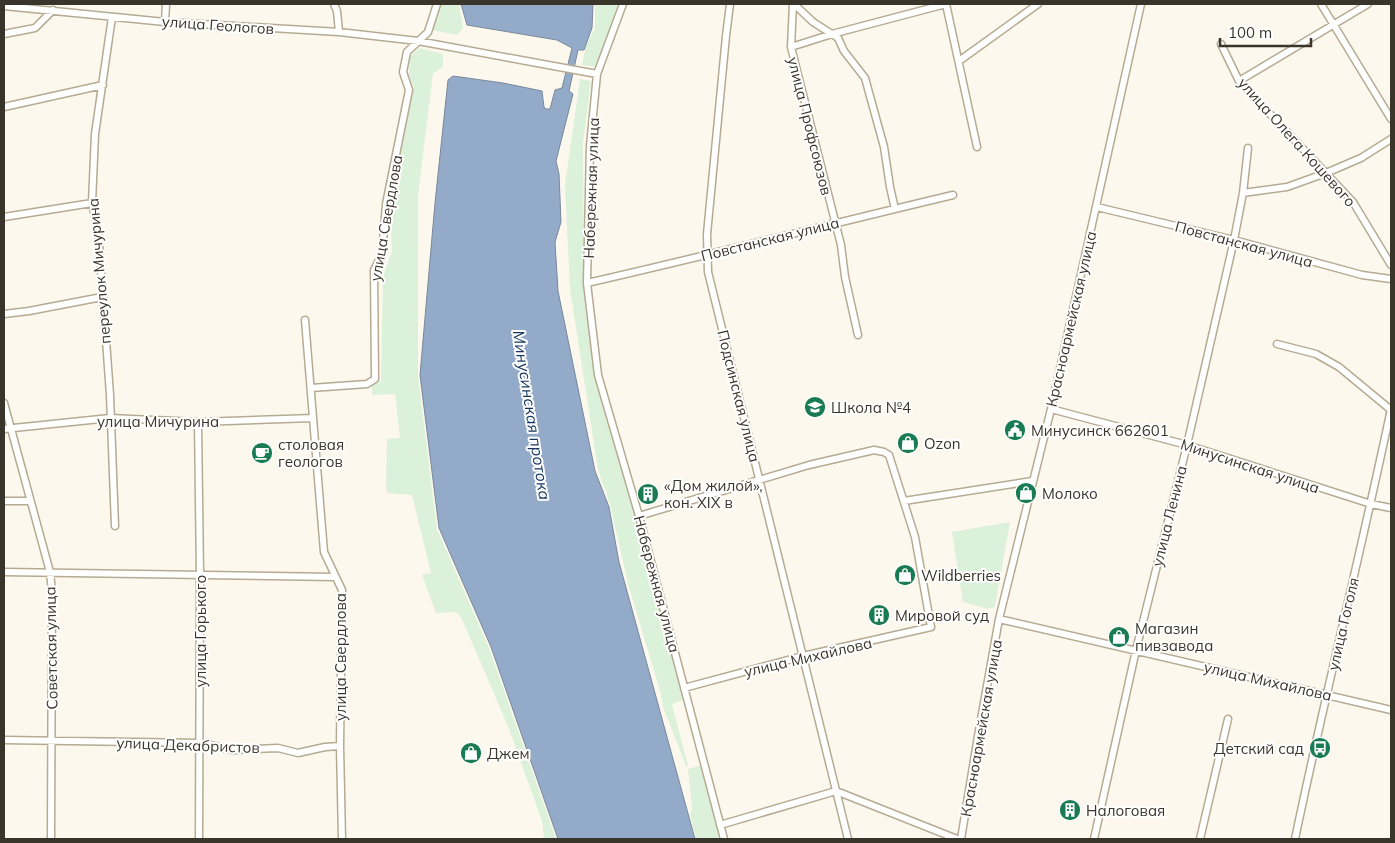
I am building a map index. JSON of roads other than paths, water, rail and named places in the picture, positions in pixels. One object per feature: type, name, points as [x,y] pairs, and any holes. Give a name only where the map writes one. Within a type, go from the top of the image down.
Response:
[{"type":"street","points":[[165,22],[166,4]]},
{"type":"street","points":[[334,4],[337,11],[339,32]]},
{"type":"street","name":"улица Свердлова","points":[[311,388],[367,384],[375,379],[374,270],[382,254],[386,204],[409,90],[403,72],[407,52],[428,32],[437,4]]},
{"type":"street","name":"Набережная улица","points":[[623,4],[597,74],[590,146],[587,283],[598,375],[639,516],[724,839]]},
{"type":"street","name":"Подсинская улица","points":[[730,4],[708,224],[708,272],[848,839]]},
{"type":"street","points":[[794,4],[813,22],[838,38],[844,51],[865,78],[884,147],[895,208]]},
{"type":"street","name":"улица Профсоюзов","points":[[794,4],[791,46],[835,222],[858,335]]},
{"type":"street","points":[[791,46],[946,4],[977,147]]},
{"type":"street","points":[[959,61],[1038,4]]},
{"type":"street","name":"Красноармейская улица","points":[[962,839],[999,619],[1051,408],[1141,4]]},
{"type":"street","points":[[1321,4],[1391,119]]},
{"type":"street","points":[[1239,81],[1368,4]]},
{"type":"street","name":"улица Геологов","points":[[4,6],[165,22],[339,32],[418,41],[597,74]]},
{"type":"street","points":[[4,34],[35,28],[52,10]]},
{"type":"street","name":"переулок Мичурина","points":[[112,17],[95,134],[92,203],[98,230],[115,526]]},
{"type":"street","name":"улица Олега Кошевого","points":[[1221,44],[1239,81],[1353,202],[1391,265]]},
{"type":"street","points":[[4,106],[103,85]]},
{"type":"street","points":[[1243,193],[1287,187],[1326,173],[1361,158],[1391,139]]},
{"type":"street","name":"улица Ленина","points":[[1094,839],[1136,650],[1187,445],[1234,240],[1243,193],[1248,148]]},
{"type":"street","name":"Повстанская улица","points":[[587,283],[953,195]]},
{"type":"street","points":[[4,217],[92,203]]},
{"type":"street","name":"Повстанская улица","points":[[1097,207],[1234,240],[1362,275],[1391,279]]},
{"type":"street","points":[[4,314],[102,297]]},
{"type":"street","name":"улица Свердлова","points":[[305,320],[324,552],[342,590],[340,746],[342,839]]},
{"type":"street","points":[[1277,344],[1316,354],[1339,367],[1391,409]]},
{"type":"street","name":"Советская улица","points":[[4,403],[7,429],[50,572],[52,592],[51,839]]},
{"type":"street","name":"Минусинская улица","points":[[1051,408],[1187,445],[1371,504],[1391,508]]},
{"type":"street","name":"улица Гоголя","points":[[1295,839],[1391,409]]},
{"type":"street","name":"улица Мичурина","points":[[7,429],[110,418],[198,422],[313,418]]},
{"type":"street","name":"улица Горького","points":[[198,422],[200,576],[199,839]]},
{"type":"street","points":[[639,516],[809,465],[874,450],[890,455],[904,501],[1032,481]]},
{"type":"street","points":[[4,501],[30,501]]},
{"type":"street","name":"улица Михайлова","points":[[684,688],[803,656],[931,627],[915,536],[904,501]]},
{"type":"street","points":[[4,572],[335,577]]},
{"type":"street","name":"улица Михайлова","points":[[999,619],[1391,710]]},
{"type":"street","points":[[1200,839],[1228,719]]},
{"type":"street","name":"улица Декабристов","points":[[4,740],[200,743],[233,750],[278,748],[298,753],[340,746]]},
{"type":"street","points":[[720,825],[836,791],[957,839]]},
{"type":"water","name":"Минусинская протока","points":[[461,4],[593,4],[592,28],[584,50],[578,50],[569,91],[573,94],[556,161],[559,174],[561,222],[555,242],[558,291],[595,471],[609,507],[619,562],[695,839],[558,839],[491,647],[439,528],[420,375],[448,80],[453,76],[542,91],[544,107],[550,109],[555,90],[562,88],[572,48],[557,40],[467,25]]},
{"type":"place","name":"Школа №4","points":[[815,407]]},
{"type":"place","name":"Минусинск 662601","points":[[1015,430]]},
{"type":"place","name":"Ozon","points":[[908,443]]},
{"type":"place","name":"столовая геологов","points":[[262,453]]},
{"type":"place","name":"Молоко","points":[[1026,493]]},
{"type":"place","name":"«Дом жилой», кон. ХIХ в","points":[[648,494]]},
{"type":"place","name":"Wildberries","points":[[905,575]]},
{"type":"place","name":"Мировой суд","points":[[879,615]]},
{"type":"place","name":"Магазин пивзавода","points":[[1119,637]]},
{"type":"place","name":"Детский сад","points":[[1320,748]]},
{"type":"place","name":"Джем","points":[[471,753]]},
{"type":"place","name":"Налоговая","points":[[1070,810]]}]
